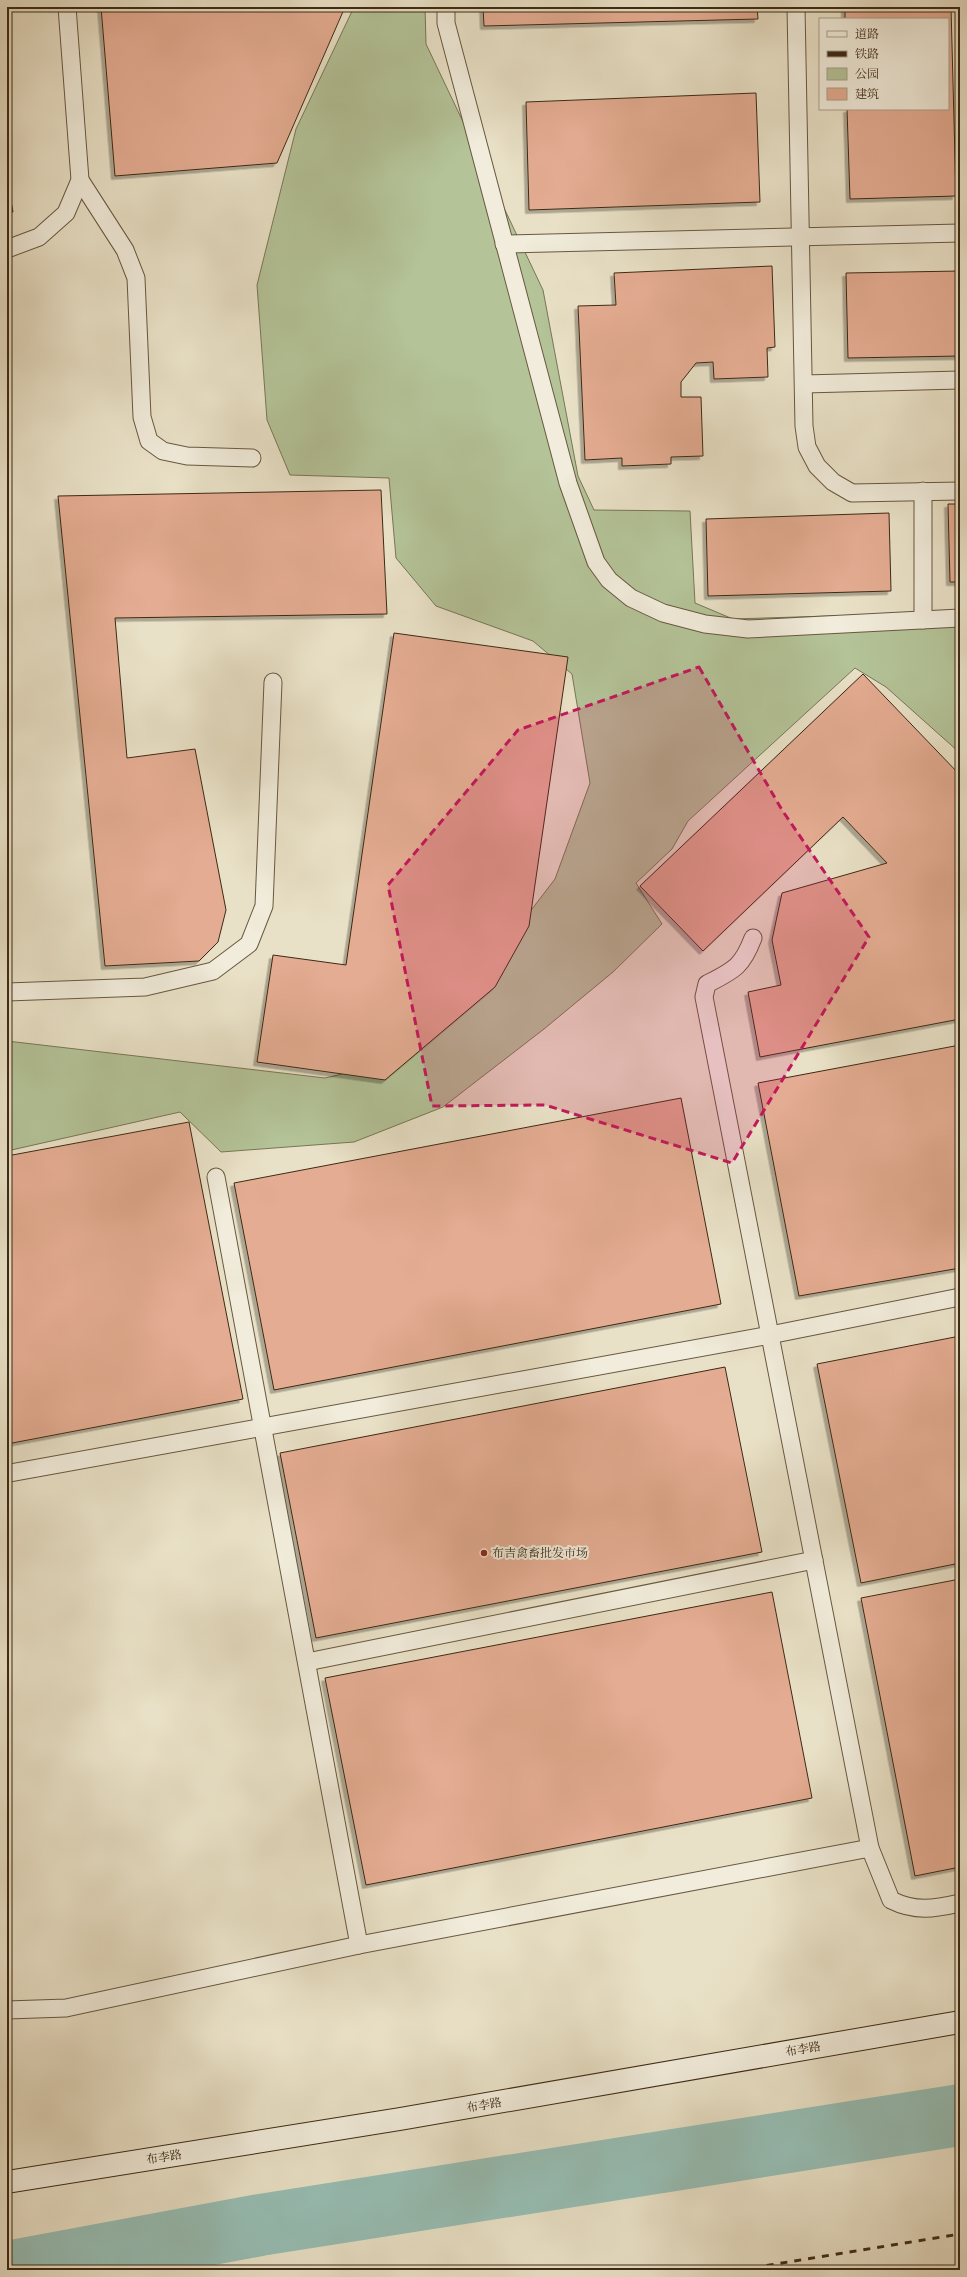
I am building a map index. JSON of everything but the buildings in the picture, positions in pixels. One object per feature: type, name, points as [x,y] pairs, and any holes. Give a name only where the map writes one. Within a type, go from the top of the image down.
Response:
[{"type":"main road","name":"布李路","points":[[7,2182],[400,2120],[960,2022]]},
{"type":"lane","points":[[7,249],[39,237],[66,213],[80,180],[67,7]]},
{"type":"lane","points":[[446,7],[446,23],[568,483],[596,562],[609,580],[631,598],[663,613],[705,624],[748,629],[960,618]]},
{"type":"lane","points":[[796,7],[804,426],[807,447],[817,466],[833,482],[852,493],[960,491]]},
{"type":"lane","points":[[80,180],[125,250],[136,278],[142,417],[149,442],[163,451],[186,456],[252,458]]},
{"type":"lane","points":[[504,244],[960,233]]},
{"type":"lane","points":[[804,384],[960,380]]},
{"type":"lane","points":[[923,491],[923,620]]},
{"type":"lane","points":[[7,992],[145,987],[213,971],[249,944],[264,906],[273,682]]},
{"type":"lane","points":[[753,938],[746,957],[733,970],[707,984],[704,997],[870,1848],[891,1900],[906,1908],[933,1909],[960,1903]]},
{"type":"lane","points":[[216,1177],[359,1945]]},
{"type":"lane","points":[[7,1472],[10,1473],[770,1335],[960,1297]]},
{"type":"lane","points":[[307,1662],[814,1560]]},
{"type":"lane","points":[[7,2010],[66,2008],[359,1945],[870,1848]]},
{"type":"highlighted area","points":[[699,667],[782,810],[869,937],[732,1163],[545,1105],[432,1106],[388,885],[518,730]]},
{"type":"green space","points":[[354,7],[425,7],[426,44],[543,290],[578,476],[594,510],[690,511],[695,603],[733,619],[960,613],[960,753],[886,687],[855,668],[688,821],[672,849],[636,883],[662,924],[613,972],[544,1029],[443,1107],[354,1142],[221,1152],[180,1112],[7,1151],[7,1041],[325,1078],[395,1062],[479,978],[555,879],[590,783],[572,674],[533,641],[436,606],[396,558],[389,478],[290,475],[267,420],[257,285],[296,129]]},
{"type":"waterway","points":[[18,2270],[260,2225],[960,2115]]},
{"type":"railway","points":[[739,2270],[960,2234]]},
{"type":"railway","points":[[929,2270],[960,2265]]},
{"type":"place","name":"布吉禽畜批发市场","points":[[484,1553]]}]
